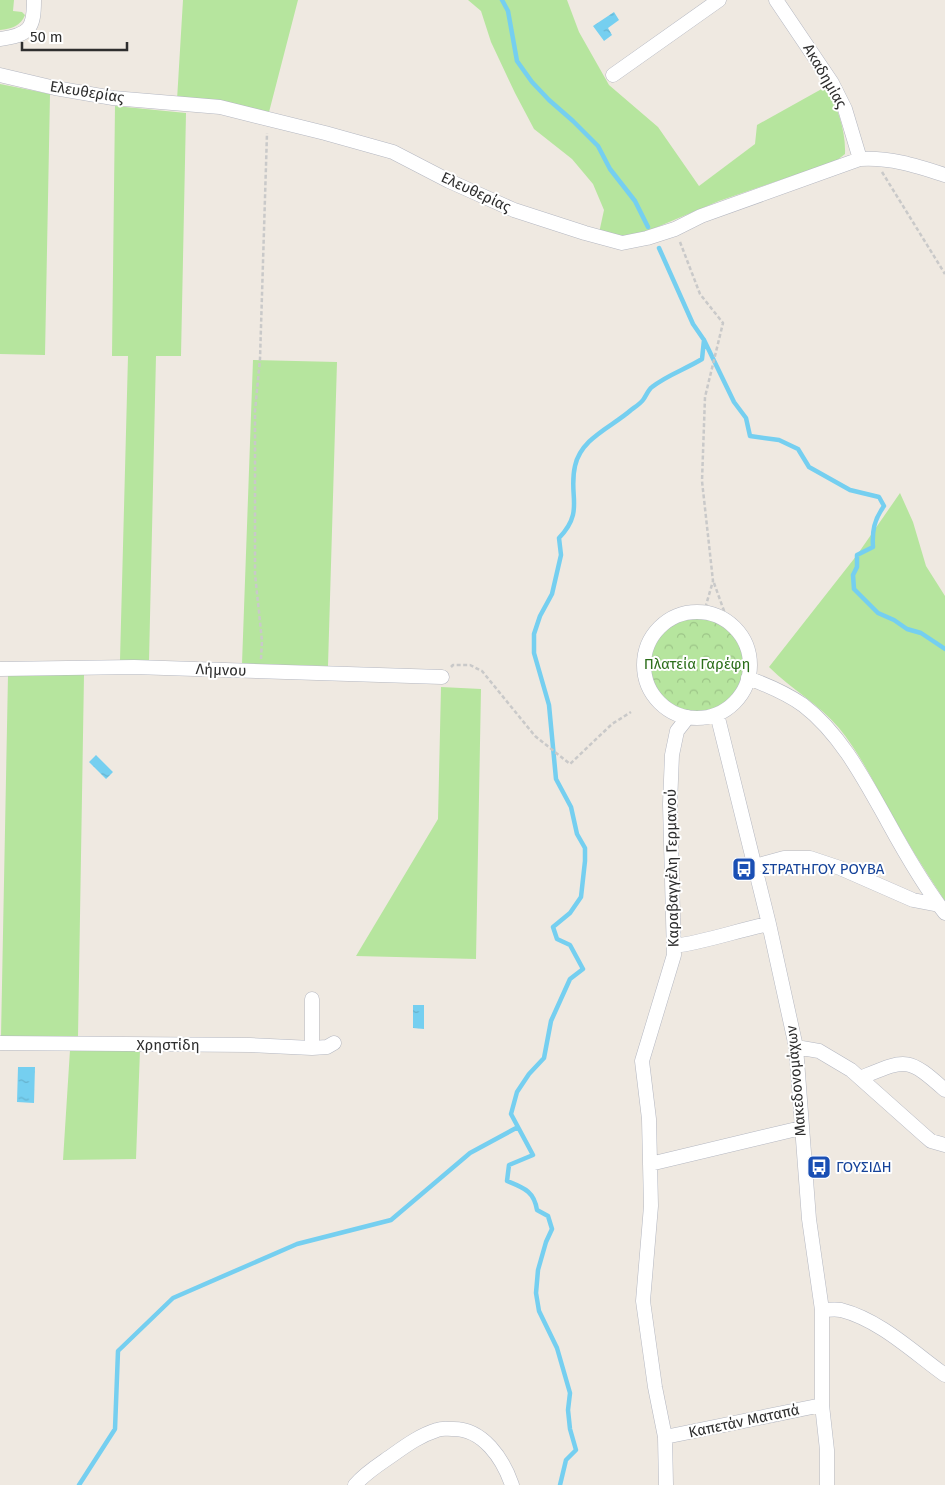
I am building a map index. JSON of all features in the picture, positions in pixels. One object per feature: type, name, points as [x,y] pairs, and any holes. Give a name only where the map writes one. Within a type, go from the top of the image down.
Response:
[{"type":"street","points":[[0,39],[22,33],[31,26],[34,19],[34,0]]},
{"type":"street","points":[[613,75],[719,0]]},
{"type":"street","name":"Ακαδημίας","points":[[776,0],[832,83],[846,109],[867,159]]},
{"type":"street","name":"Ελευθερίας","points":[[0,75],[55,88],[113,98],[220,107],[393,152],[449,181],[514,210],[585,233],[622,242],[647,238],[674,229],[701,216],[867,159],[902,162],[945,175]]},
{"type":"street","points":[[691,612],[704,612],[720,617],[728,622],[740,635],[748,651],[750,669],[748,678],[737,700],[717,714],[708,717],[688,717],[676,714],[665,708],[649,688],[645,676],[644,664],[650,640],[663,625],[679,615],[691,612]]},
{"type":"street","name":"Λήμνου","points":[[0,669],[134,667],[442,677]]},
{"type":"street","points":[[748,678],[793,698],[815,715],[830,732],[850,758],[903,849],[942,909]]},
{"type":"street","name":"Μακεδονομάχων","points":[[717,714],[769,924],[796,1047],[809,1219],[822,1310],[822,1405],[827,1450],[827,1485]]},
{"type":"street","name":"Καραβαγγέλη Γερμανού","points":[[666,1485],[664,1437],[643,1301],[651,1206],[649,1119],[642,1061],[672,962],[674,946],[671,824],[672,755],[677,731],[688,717]]},
{"type":"street","points":[[755,866],[784,858],[810,858],[840,868],[913,900],[942,909]]},
{"type":"street","points":[[674,946],[769,924]]},
{"type":"street","points":[[312,998],[312,1048]]},
{"type":"street","name":"Χρηστίδη","points":[[0,1043],[250,1045],[312,1048],[327,1047],[334,1043]]},
{"type":"street","points":[[796,1047],[819,1051],[851,1070],[931,1141],[945,1145]]},
{"type":"street","points":[[860,1078],[903,1063],[914,1065],[945,1090]]},
{"type":"street","points":[[650,1164],[801,1128]]},
{"type":"street","points":[[822,1310],[840,1310],[867,1320],[894,1337],[945,1376]]},
{"type":"street","name":"Καπετάν Ματαπά","points":[[664,1437],[822,1405]]},
{"type":"street","points":[[355,1485],[362,1476],[416,1438],[439,1429],[462,1428],[478,1436],[490,1446],[506,1469],[512,1485]]},
{"type":"path","points":[[261,672],[262,641],[255,574],[255,412],[260,359],[267,119]]},
{"type":"path","points":[[867,159],[945,274]]},
{"type":"path","points":[[674,229],[700,294],[723,323],[705,397],[702,481],[714,581],[728,622]]},
{"type":"path","points":[[704,612],[714,581]]},
{"type":"path","points":[[442,677],[453,665],[470,664],[482,671],[535,736],[570,764],[612,724],[631,712]]},
{"type":"green space","points":[[0,0],[14,0],[13,11],[22,12],[25,15],[12,28],[0,30]]},
{"type":"green space","points":[[183,0],[298,0],[268,116],[177,100]]},
{"type":"green space","points":[[468,0],[567,0],[579,32],[609,85],[658,127],[699,186],[755,144],[757,125],[827,86],[840,119],[844,136],[845,154],[836,161],[719,201],[629,239],[599,233],[604,210],[593,184],[572,159],[534,129],[491,42],[481,11]]},
{"type":"green space","points":[[0,84],[50,94],[45,355],[0,354]]},
{"type":"green space","points":[[115,106],[186,113],[181,356],[156,356],[149,661],[120,660],[128,356],[112,356]]},
{"type":"green space","points":[[253,360],[337,362],[328,666],[242,664]]},
{"type":"green space","points":[[900,493],[913,522],[926,566],[945,596],[945,901],[846,737],[823,711],[769,667],[857,555]]},
{"type":"green space","name":"Πλατεία Γαρέφη","points":[[697,617],[715,621],[730,631],[740,646],[744,664],[740,682],[730,697],[715,707],[697,711],[679,707],[664,697],[654,682],[650,664],[654,646],[664,631],[679,621]]},
{"type":"green space","points":[[8,675],[84,675],[78,1037],[1,1037]]},
{"type":"green space","points":[[441,687],[481,689],[476,959],[356,956],[438,819]]},
{"type":"green space","points":[[70,1050],[140,1050],[136,1159],[63,1160]]},
{"type":"water","points":[[614,12],[619,20],[608,28],[612,35],[604,41],[593,26]]},
{"type":"water","points":[[96,755],[113,772],[106,779],[89,762]]},
{"type":"water","points":[[413,1005],[424,1005],[424,1029],[413,1028]]},
{"type":"water","points":[[18,1067],[35,1067],[34,1103],[17,1102]]},
{"type":"waterway","points":[[502,0],[508,11],[517,61],[532,82],[549,100],[598,146],[610,169],[635,201],[648,227]]},
{"type":"waterway","points":[[659,248],[693,324],[704,340],[734,402],[746,418],[750,436],[779,440],[798,449],[809,467],[850,490],[879,497],[884,506],[874,526],[873,547],[857,555],[857,567],[853,575],[854,589],[878,613],[894,620],[907,629],[921,633],[945,649]]},
{"type":"waterway","points":[[560,1485],[566,1460],[576,1450],[570,1429],[568,1410],[570,1393],[557,1348],[539,1311],[536,1293],[538,1270],[552,1229],[548,1216],[537,1210],[531,1194],[507,1181],[509,1165],[533,1155],[511,1114],[517,1092],[529,1074],[544,1058],[551,1021],[570,979],[583,969],[570,945],[557,939],[553,927],[570,913],[581,897],[585,848],[577,834],[571,807],[556,779],[549,705],[534,653],[534,634],[540,616],[552,594],[561,555],[559,538],[567,528],[574,511],[573,477],[578,456],[590,440],[640,403],[652,387],[702,359],[704,340]]},
{"type":"waterway","points":[[79,1485],[115,1429],[118,1351],[173,1298],[297,1244],[391,1220],[470,1153],[518,1127]]},
{"type":"place","name":"ΣΤΡΑΤΗΓΟΥ ΡΟΥΒΑ","points":[[744,869]]},
{"type":"place","name":"ΓΟΥΣΙΔΗ","points":[[819,1167]]}]
